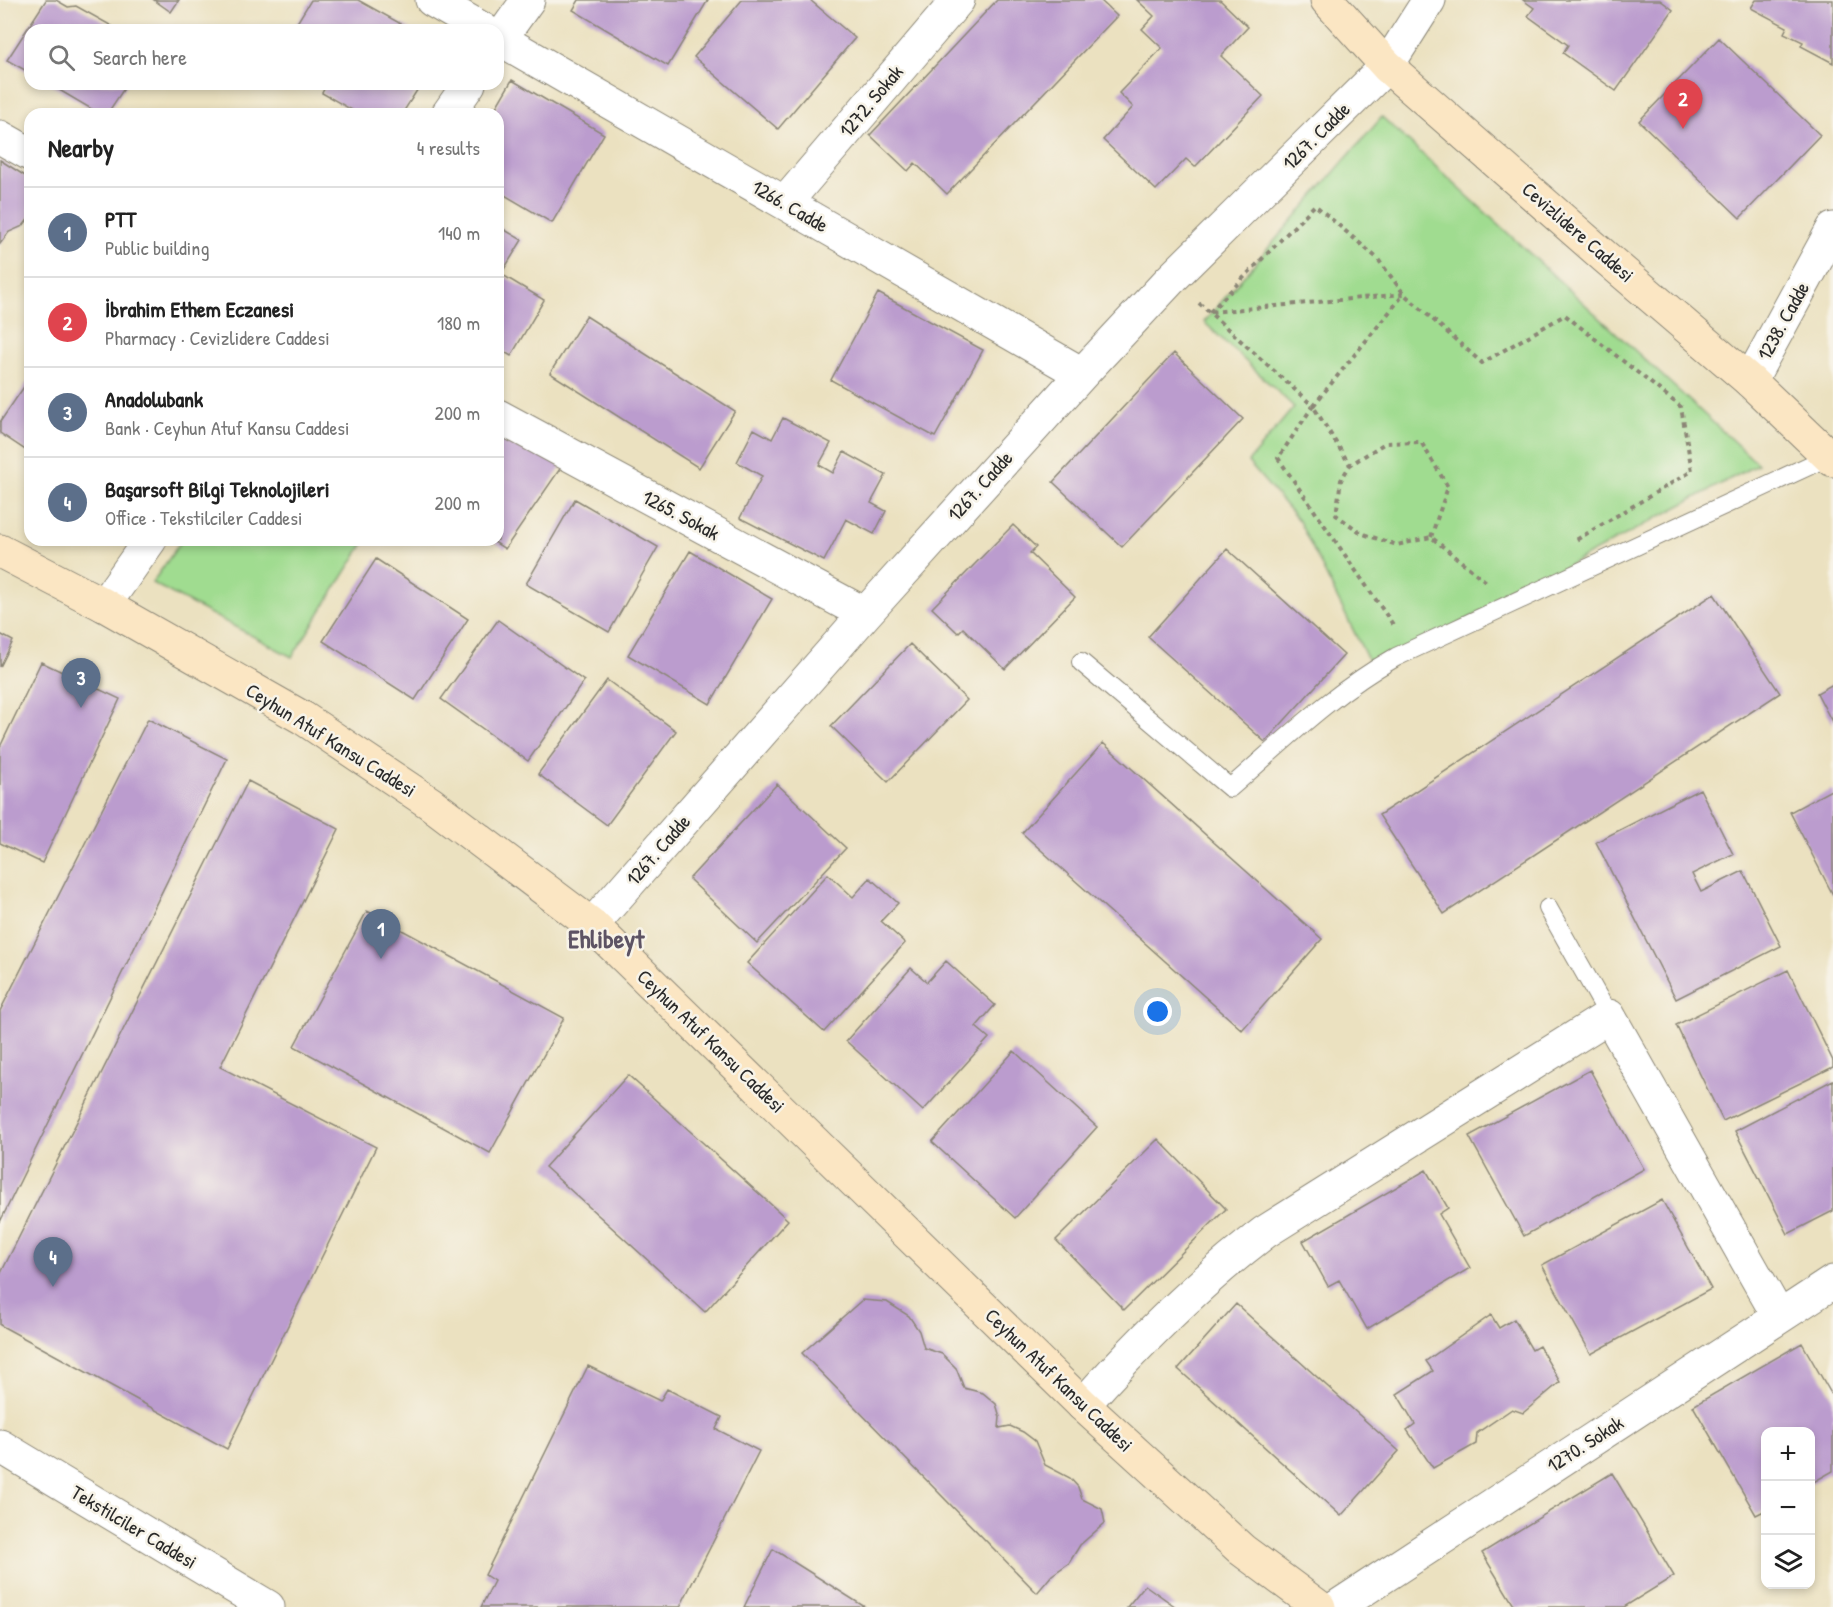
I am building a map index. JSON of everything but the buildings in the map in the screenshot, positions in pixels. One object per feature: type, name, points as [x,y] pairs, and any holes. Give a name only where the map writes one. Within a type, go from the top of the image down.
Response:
[{"type":"main road","name":"Cevizlidere Caddesi","points":[[1327,0],[1387,66],[1750,381],[1831,459]]},
{"type":"main road","name":"Ceyhun Atuf Kansu Caddesi","points":[[0,552],[104,605],[303,718],[430,803],[592,925],[1083,1404],[1242,1550],[1319,1607]]},
{"type":"street","name":"1266. Cadde","points":[[432,0],[473,24]]},
{"type":"street","points":[[504,27],[528,0]]},
{"type":"street","name":"1272. Sokak","points":[[785,203],[958,0]]},
{"type":"street","name":"1267. Cadde","points":[[592,925],[865,614],[1082,374],[1170,280],[1387,66],[1429,0]]},
{"type":"street","name":"1266. Cadde","points":[[504,42],[1082,374]]},
{"type":"street","points":[[452,108],[465,90]]},
{"type":"street","points":[[0,137],[24,151]]},
{"type":"street","name":"1238. Cadde","points":[[1750,381],[1833,229]]},
{"type":"street","name":"1265. Sokak","points":[[504,419],[865,614]]},
{"type":"street","points":[[104,605],[146,546]]},
{"type":"street","points":[[1083,1404],[1123,1360],[1191,1293],[1229,1259],[1265,1232],[1609,1016],[1779,1317]]},
{"type":"street","name":"1270. Sokak","points":[[1337,1607],[1833,1282]]},
{"type":"street","name":"Tekstilciler Caddesi","points":[[0,1446],[268,1607]]},
{"type":"lane","points":[[1081,662],[1230,788],[1332,698],[1396,657],[1831,459]]},
{"type":"lane","points":[[1548,908],[1609,1016]]},
{"type":"path","points":[[1210,312],[1315,205],[1377,258],[1404,294],[1482,363],[1565,315],[1681,407],[1692,471],[1573,542]]},
{"type":"path","points":[[1170,280],[1210,312],[1313,406],[1350,465]]},
{"type":"path","points":[[1210,312],[1404,294]]},
{"type":"path","points":[[1397,631],[1278,458],[1313,406],[1404,294]]},
{"type":"path","points":[[1385,442],[1421,442],[1448,486],[1431,537],[1397,545],[1363,534],[1336,515],[1341,480],[1350,465],[1385,442]]},
{"type":"path","points":[[1431,537],[1494,589]]},
{"type":"green space","points":[[1382,117],[1758,464],[1373,670],[1299,521],[1248,462],[1294,407],[1204,322]]},
{"type":"green space","points":[[178,546],[362,546],[292,657],[152,583]]},
{"type":"place","name":"İbrahim Ethem Eczanesi","points":[[1683,129]]},
{"type":"place","name":"Anadolubank","points":[[81,708]]},
{"type":"place","name":"PTT","points":[[381,959]]},
{"type":"place","name":"Başarsoft Bilgi Teknolojileri","points":[[53,1287]]},
{"type":"district","name":"Ehlibeyt","points":[[606,939]]}]
